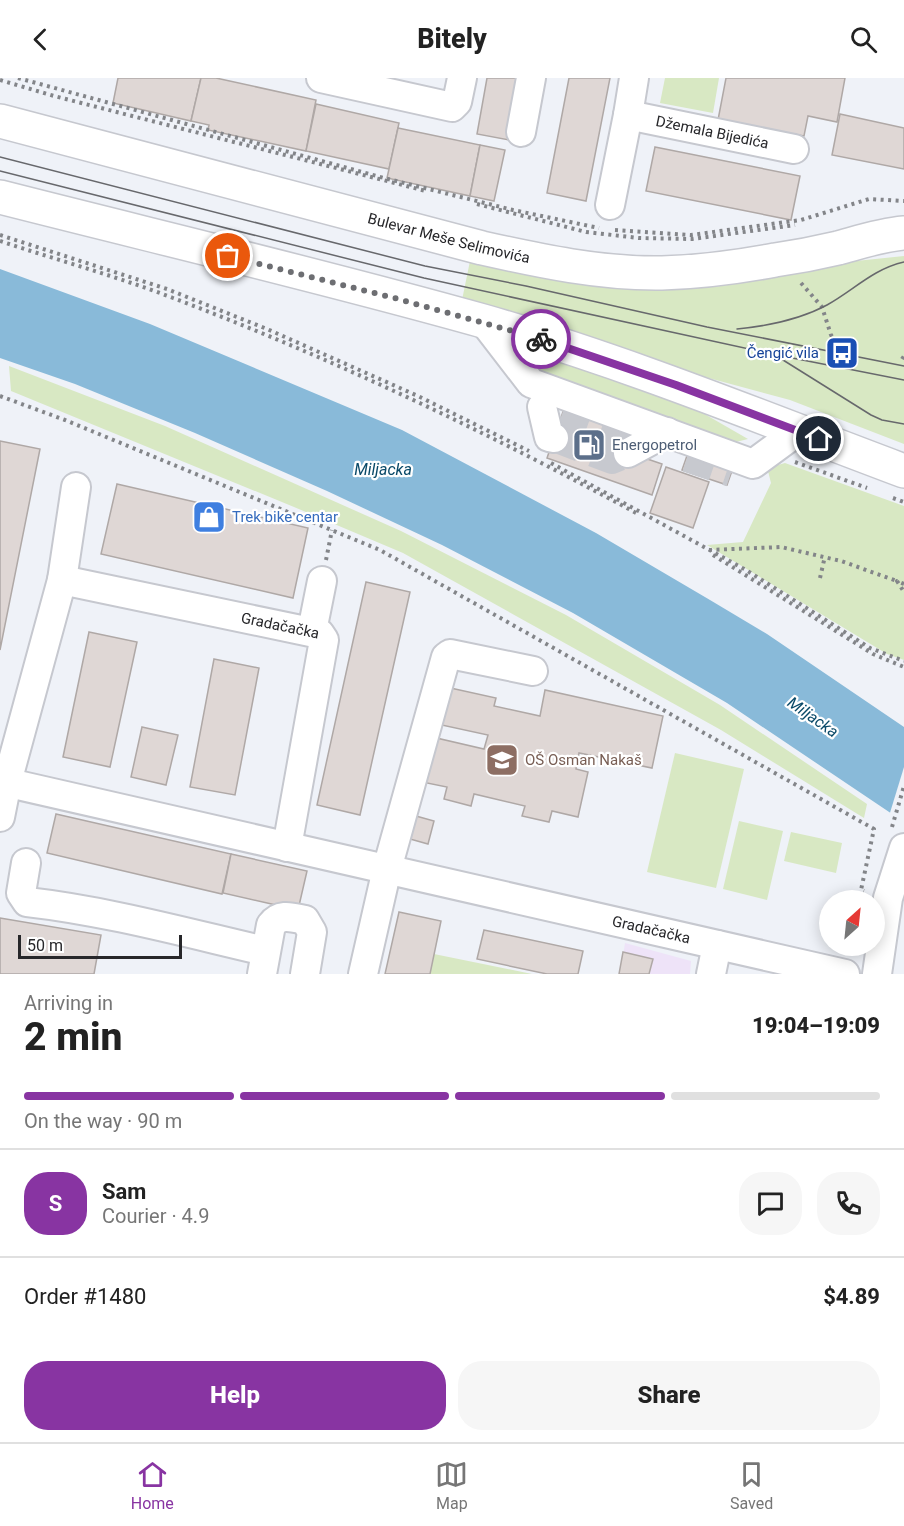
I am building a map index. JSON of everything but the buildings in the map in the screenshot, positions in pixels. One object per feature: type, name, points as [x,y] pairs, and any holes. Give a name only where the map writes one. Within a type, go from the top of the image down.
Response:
[{"type":"main road","name":"Bulevar Meše Selimovića","points":[[0,121],[535,260],[614,271],[660,273],[741,266],[837,248],[884,235],[904,233]]},
{"type":"main road","points":[[0,197],[484,322],[666,381],[794,446],[894,483]]},
{"type":"street","points":[[332,79],[452,107],[457,102],[462,78]]},
{"type":"street","points":[[521,132],[531,78]]},
{"type":"street","points":[[610,205],[634,78]]},
{"type":"street","name":"Džemala Bijedića","points":[[628,115],[794,149]]},
{"type":"street","points":[[484,322],[547,411],[642,441],[742,468],[794,446]]},
{"type":"street","points":[[642,441],[687,458]]},
{"type":"street","points":[[0,817],[3,782],[62,580],[83,521],[76,487]]},
{"type":"street","name":"Gradačačka","points":[[62,580],[320,634],[324,640],[287,847]]},
{"type":"street","points":[[312,631],[322,581]]},
{"type":"street","points":[[363,974],[387,870],[447,657],[450,654],[532,671]]},
{"type":"street","name":"Gradačačka","points":[[3,782],[844,974]]},
{"type":"street","points":[[879,974],[888,898],[898,848]]},
{"type":"street","points":[[26,863],[21,893],[27,902],[52,904],[169,928],[264,962],[271,925],[275,919],[283,916],[305,920],[312,932],[305,974]]},
{"type":"street","points":[[879,974],[904,916]]},
{"type":"street","points":[[711,974],[717,945]]},
{"type":"path","points":[[18,78],[404,183],[573,224],[640,233],[691,235],[801,220],[869,199],[904,201]]},
{"type":"path","points":[[0,80],[65,99],[586,232],[639,238],[692,238],[795,225]]},
{"type":"path","points":[[0,235],[168,289],[267,329],[418,396],[525,449],[706,550],[873,654],[904,667]]},
{"type":"path","points":[[0,241],[172,297],[369,378],[468,425],[746,570],[870,648],[904,662]]},
{"type":"path","points":[[778,260],[822,307],[831,335],[838,345]]},
{"type":"path","points":[[0,396],[65,420],[380,550],[864,823],[874,829],[861,890]]},
{"type":"path","points":[[794,446],[873,491]]},
{"type":"path","points":[[894,483],[904,502]]},
{"type":"path","points":[[706,550],[781,547],[825,556],[904,584]]},
{"type":"path","points":[[820,578],[825,556]]},
{"type":"path","points":[[897,582],[904,592]]},
{"type":"path","points":[[898,848],[904,786]]},
{"type":"shaded area","points":[[625,943],[691,961],[690,974],[620,974]]},
{"type":"green space","points":[[665,78],[719,78],[713,113],[660,103]]},
{"type":"green space","points":[[904,256],[904,444],[790,400],[679,370],[462,300],[470,261],[662,288],[714,287],[856,261]]},
{"type":"green space","points":[[525,349],[681,403],[748,439],[732,443],[540,373],[523,351]]},
{"type":"green space","points":[[9,366],[165,426],[401,531],[566,615],[720,705],[867,804],[864,818],[721,730],[403,553],[11,391]]},
{"type":"green space","points":[[785,463],[904,506],[904,660],[887,654],[707,545],[743,542],[771,483],[768,471],[771,467]]},
{"type":"green space","points":[[675,753],[744,769],[716,888],[647,872]]},
{"type":"green space","points":[[739,821],[783,831],[767,900],[723,889]]},
{"type":"green space","points":[[791,832],[842,843],[836,873],[784,861]]},
{"type":"green space","points":[[434,954],[532,974],[430,974]]},
{"type":"water","name":"Miljacka","points":[[0,269],[150,324],[402,430],[596,533],[767,634],[904,727],[904,822],[727,703],[573,613],[442,545],[195,433],[75,384],[0,358]]},
{"type":"pier","points":[[904,767],[904,825],[889,816]]},
{"type":"tunnel","points":[[562,414],[629,438]]},
{"type":"tunnel","points":[[554,438],[612,460],[628,453]]},
{"type":"tunnel","points":[[687,458],[731,473]]},
{"type":"tram line","points":[[0,157],[425,266],[526,286],[707,327],[904,366]]},
{"type":"tram line","points":[[0,171],[424,278],[767,353],[904,380]]},
{"type":"tram line","points":[[737,329],[772,324],[805,315],[827,305],[864,280],[904,262]]},
{"type":"tram line","points":[[783,360],[871,415],[882,420],[904,424]]},
{"type":"way so far","points":[[228,256],[312,276],[541,339]]},
{"type":"place","name":"Čengić vila","points":[[842,353]]},
{"type":"place","name":"Energopetrol","points":[[589,445]]},
{"type":"place","name":"Trek bike centar","points":[[209,517]]},
{"type":"place","name":"OŠ Osman Nakaš","points":[[502,760]]},
{"type":"route","points":[[541,339],[676,385],[819,439]]}]
